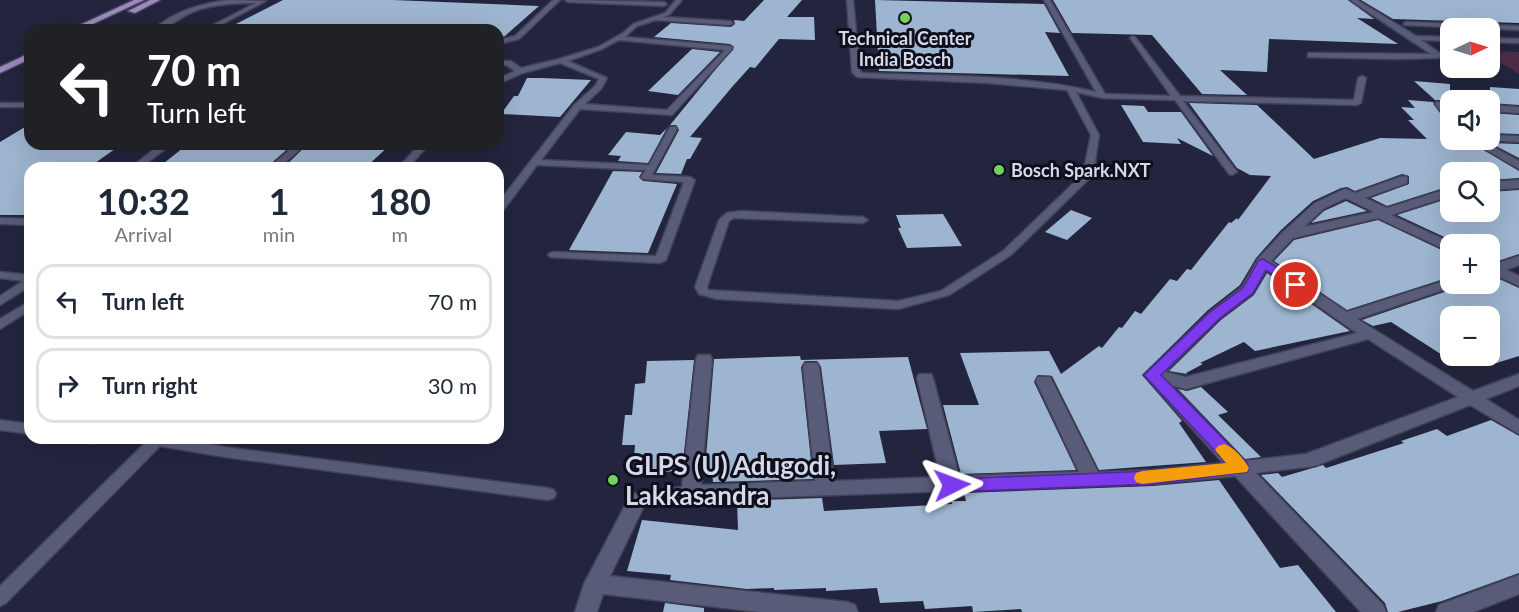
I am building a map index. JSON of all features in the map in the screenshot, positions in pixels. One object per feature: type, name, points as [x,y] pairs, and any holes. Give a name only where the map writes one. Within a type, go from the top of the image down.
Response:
[{"type":"main road","points":[[86,24],[140,0]]},
{"type":"main road","points":[[102,24],[156,0]]},
{"type":"main road","points":[[0,62],[24,56]]},
{"type":"main road","points":[[0,70],[24,58]]},
{"type":"street","points":[[1500,109],[1519,110]]},
{"type":"street","points":[[1500,138],[1519,139]]},
{"type":"street","points":[[1491,150],[1519,166]]},
{"type":"street","points":[[1354,197],[1403,180]]},
{"type":"street","points":[[1500,185],[1519,184]]},
{"type":"street","points":[[1152,375],[1215,315],[1248,290],[1263,262],[1319,206],[1347,193],[1440,243]]},
{"type":"street","points":[[1288,235],[1382,213],[1440,195]]},
{"type":"street","points":[[1500,266],[1519,261]]},
{"type":"street","points":[[1263,262],[1345,318],[1519,428]]},
{"type":"street","points":[[1500,273],[1519,282]]},
{"type":"street","points":[[1345,318],[1440,286]]},
{"type":"street","points":[[1152,375],[1186,383],[1370,334]]},
{"type":"street","points":[[691,494],[704,359]]},
{"type":"street","points":[[811,367],[826,490]]},
{"type":"street","points":[[1152,375],[1375,612]]},
{"type":"street","points":[[925,378],[952,485]]},
{"type":"street","points":[[586,612],[595,584],[638,499],[691,494],[1153,477],[1308,460],[1519,380]]},
{"type":"street","points":[[1044,381],[1092,479]]},
{"type":"street","points":[[595,584],[847,612]]},
{"type":"street","points":[[1450,612],[1519,584]]},
{"type":"lane","points":[[504,41],[517,38],[556,0]]},
{"type":"lane","points":[[568,0],[665,2]]},
{"type":"lane","points":[[504,79],[520,71],[600,48],[635,25],[667,14],[679,0]]},
{"type":"lane","points":[[850,0],[856,72],[860,75],[930,77],[1070,88],[1102,96],[1357,103],[1362,78]]},
{"type":"lane","points":[[1047,0],[1102,96]]},
{"type":"lane","points":[[1311,54],[1438,56],[1414,38],[1353,0]]},
{"type":"lane","points":[[166,24],[183,13],[217,2],[264,1]]},
{"type":"lane","points":[[218,24],[264,1]]},
{"type":"lane","points":[[651,18],[665,2]]},
{"type":"lane","points":[[651,18],[730,23]]},
{"type":"lane","points":[[1406,24],[1519,28]]},
{"type":"lane","points":[[578,106],[669,113],[730,48],[617,38]]},
{"type":"lane","points":[[1133,38],[1232,172]]},
{"type":"lane","points":[[1414,38],[1440,39]]},
{"type":"lane","points":[[1500,40],[1519,41]]},
{"type":"lane","points":[[504,202],[578,106],[598,87],[603,78],[561,61]]},
{"type":"lane","points":[[504,63],[520,71]]},
{"type":"lane","points":[[863,220],[731,215],[723,220],[701,287],[703,292],[717,295],[898,305],[945,293],[1007,253],[1088,175],[1095,135],[1070,88]]},
{"type":"lane","points":[[0,105],[24,105]]},
{"type":"lane","points":[[554,255],[660,260],[690,180],[646,177],[673,129]]},
{"type":"lane","points":[[143,162],[159,150]]},
{"type":"lane","points":[[280,162],[295,150]]},
{"type":"lane","points":[[408,162],[420,150]]},
{"type":"lane","points":[[534,162],[652,168]]},
{"type":"lane","points":[[0,221],[24,222]]},
{"type":"lane","points":[[0,275],[24,279]]},
{"type":"lane","points":[[0,301],[24,284]]},
{"type":"lane","points":[[0,325],[24,309]]},
{"type":"lane","points":[[0,425],[24,428]]},
{"type":"lane","points":[[0,598],[146,444]]},
{"type":"lane","points":[[179,444],[225,452],[548,494]]},
{"type":"shaded area","points":[[1500,51],[1519,52],[1519,74],[1500,62]]},
{"type":"building","points":[[283,0],[393,0],[539,6],[504,36],[504,24],[236,24]]},
{"type":"building","points":[[764,0],[802,0],[787,17],[814,17],[815,40],[779,39],[755,68],[750,67],[690,137],[702,138],[690,159],[687,159],[681,174],[656,173],[679,130],[676,125],[670,125],[734,47],[730,44],[654,37],[671,23],[731,27],[735,24],[734,20],[744,21]]},
{"type":"building","points":[[875,0],[1044,4],[1060,33],[1045,32],[1069,76],[879,71]]},
{"type":"building","points":[[1053,0],[1348,0],[1374,19],[1357,18],[1398,44],[1269,39],[1267,72],[1220,70],[1247,95],[1202,94],[1152,35],[1072,33]]},
{"type":"building","points":[[1361,0],[1519,0],[1519,23],[1500,22],[1500,18],[1440,18],[1440,20],[1393,19]]},
{"type":"building","points":[[692,49],[720,52],[678,95],[648,91]]},
{"type":"building","points":[[527,78],[591,80],[560,117],[504,114],[504,110],[514,96],[518,96]]},
{"type":"building","points":[[1414,81],[1450,84],[1450,90],[1440,90],[1440,100],[1435,100]]},
{"type":"building","points":[[1490,87],[1519,89],[1519,105],[1500,104],[1500,90],[1490,90]]},
{"type":"building","points":[[1408,100],[1433,102],[1440,113],[1440,150],[1484,150],[1519,171],[1519,178],[1500,179],[1500,162],[1440,162],[1440,189],[1387,206],[1371,198],[1409,184],[1409,176],[1402,174],[1355,191],[1347,187],[1341,188],[1313,201],[1281,230],[1256,258],[1240,285],[1208,310],[1142,375],[1182,421],[1179,423],[1206,462],[1099,470],[1052,376],[1038,375],[1034,382],[1076,470],[961,474],[943,405],[979,405],[960,353],[1049,351],[1061,374],[1099,346],[1102,348],[1135,311],[1141,314],[1170,279],[1177,281],[1187,269],[1191,270],[1229,222],[1237,218],[1238,220],[1271,176],[1250,175],[1237,168],[1189,103],[1257,105],[1314,159],[1380,138],[1427,139],[1408,120],[1414,120],[1401,107],[1415,108]]},
{"type":"building","points":[[1121,105],[1144,106],[1148,112],[1181,112],[1213,156],[1177,138],[1181,144],[1143,142]]},
{"type":"building","points":[[1500,114],[1519,115],[1519,134],[1500,133]]},
{"type":"building","points":[[24,128],[24,150],[114,150],[96,162],[24,162],[24,215],[0,215],[0,142]]},
{"type":"building","points":[[667,128],[648,163],[618,161],[621,156],[608,155],[626,132],[660,135]]},
{"type":"building","points":[[1500,143],[1519,144],[1519,158],[1500,148]]},
{"type":"building","points":[[180,150],[286,150],[273,162],[165,162]]},
{"type":"building","points":[[302,150],[384,150],[372,162],[289,162]]},
{"type":"building","points":[[613,171],[642,172],[639,177],[643,181],[677,184],[648,253],[569,250]]},
{"type":"building","points":[[1519,190],[1519,254],[1500,260],[1500,234],[1440,235],[1397,215],[1440,201],[1440,222],[1500,222],[1500,191]]},
{"type":"building","points":[[1346,201],[1367,211],[1311,223],[1324,211]]},
{"type":"building","points":[[1071,210],[1092,218],[1067,240],[1045,232]]},
{"type":"building","points":[[943,214],[962,246],[907,248],[898,228],[901,228],[896,215]]},
{"type":"building","points":[[1378,220],[1440,249],[1440,280],[1347,310],[1274,261],[1294,240]]},
{"type":"building","points":[[1267,273],[1350,331],[1255,351],[1244,342],[1200,363],[1203,364],[1187,374],[1169,371],[1221,320],[1254,295]]},
{"type":"building","points":[[1500,279],[1519,288],[1519,356],[1500,362],[1500,306],[1440,306],[1440,354],[1391,322],[1373,326],[1362,320],[1440,293],[1500,294]]},
{"type":"building","points":[[800,356],[801,360],[908,357],[927,429],[879,431],[886,463],[834,465],[821,367],[817,361],[805,361],[801,367],[813,479],[713,482],[712,469],[705,470],[714,359]]},
{"type":"building","points":[[694,360],[682,471],[633,473],[635,445],[622,445],[625,415],[632,415],[635,384],[645,383],[647,361]]},
{"type":"building","points":[[1201,387],[1228,412],[1218,415],[1261,457],[1245,459],[1178,389],[1187,391]]},
{"type":"building","points":[[1491,420],[1519,436],[1519,573],[1442,601],[1398,612],[1388,612],[1385,603],[1261,475],[1278,473],[1282,477],[1323,465],[1326,468],[1404,443],[1401,441],[1437,429],[1447,436]]},
{"type":"building","points":[[1219,480],[1280,568],[1298,565],[1336,612],[1022,612],[1021,609],[973,612],[972,606],[925,609],[923,601],[880,603],[877,588],[826,591],[826,588],[747,589],[670,580],[671,575],[627,571],[642,520],[738,530],[737,501],[822,498],[824,511],[952,504],[951,501],[966,501],[964,493],[1153,486]]},
{"type":"building","points":[[665,603],[704,608],[704,612],[663,612]]},
{"type":"slow traffic","points":[[1142,478],[1241,468],[1224,450]]},
{"type":"place","name":"Technical Center India Bosch","points":[[905,18]]},
{"type":"place","name":"Bosch Spark.NXT","points":[[999,170]]},
{"type":"place","name":"GLPS (U) Adugodi, Lakkasandra","points":[[613,480]]},
{"type":"route","points":[[952,485],[1153,477],[1241,468],[1152,375],[1215,315],[1248,290],[1263,262],[1296,285]]}]
